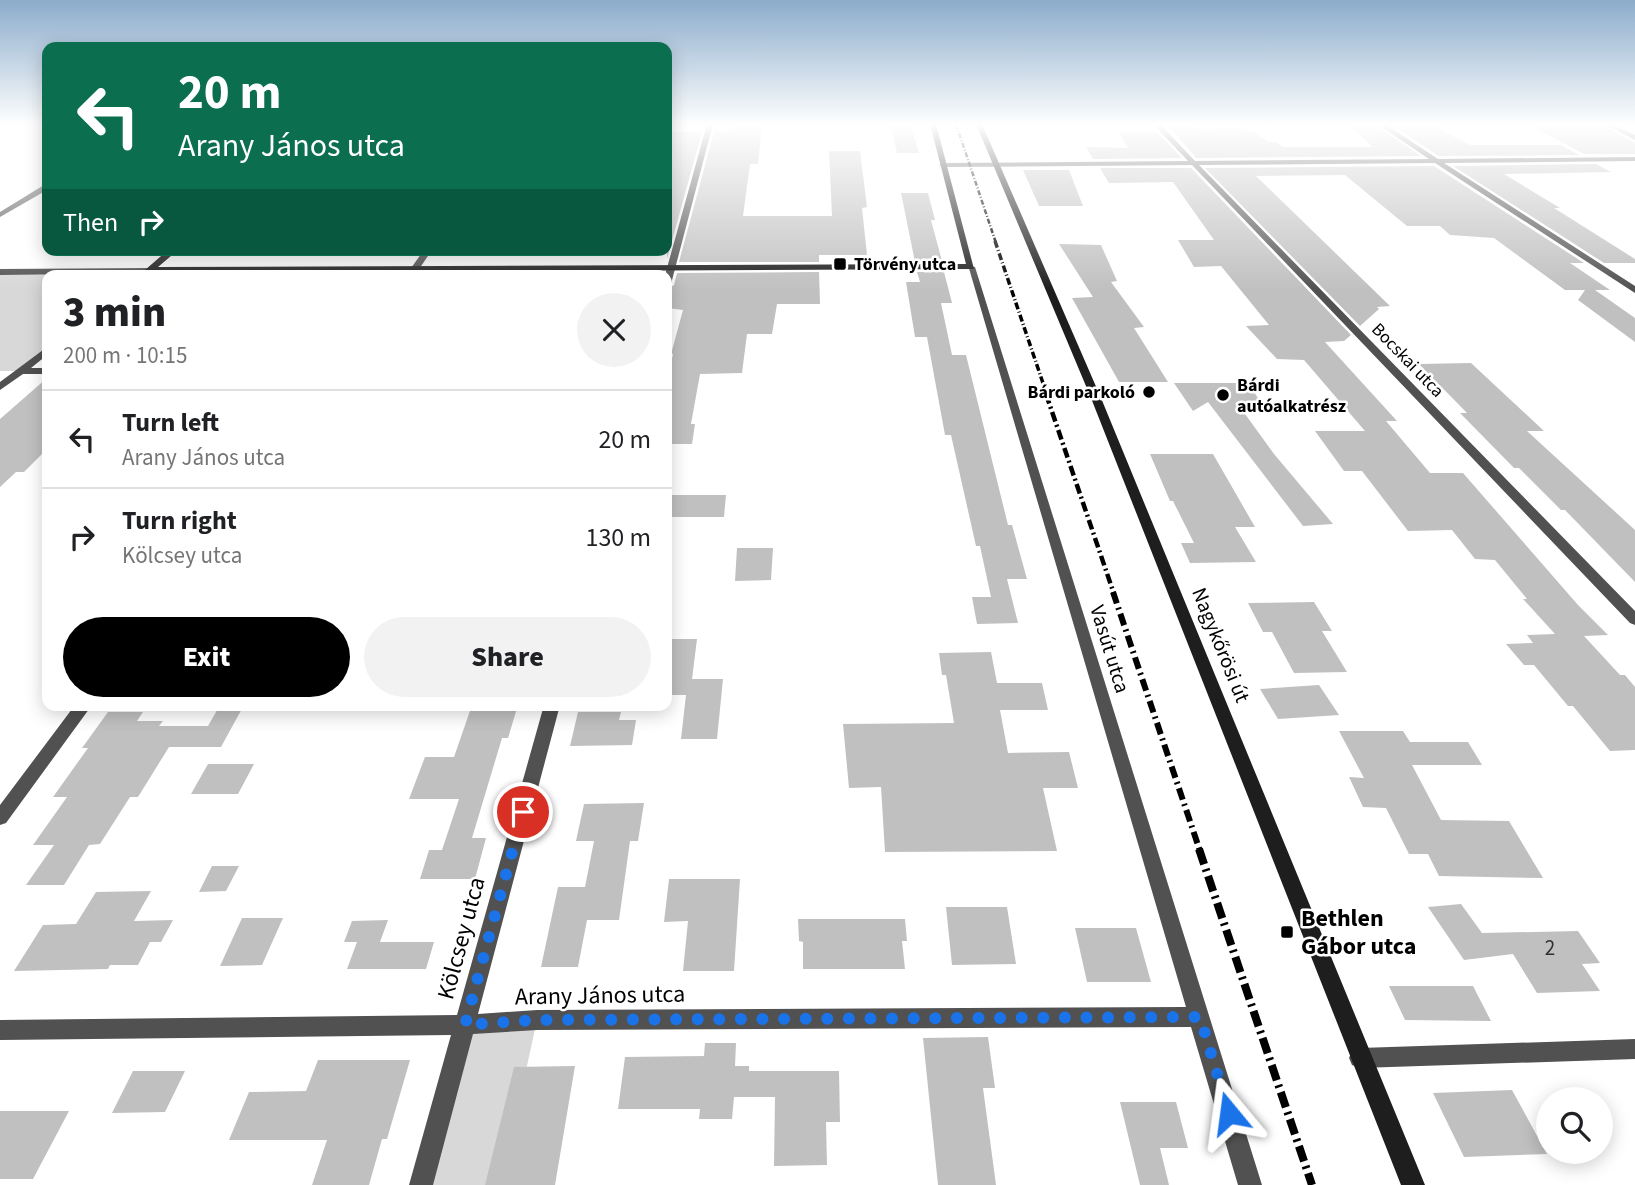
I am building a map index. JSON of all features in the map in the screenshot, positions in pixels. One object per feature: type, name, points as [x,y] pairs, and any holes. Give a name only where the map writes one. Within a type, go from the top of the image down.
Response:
[{"type":"street","points":[[671,269],[695,179]]},
{"type":"street","name":"Vasút utca","points":[[947,179],[971,267],[1250,1185]]},
{"type":"street","name":"Nagykőrösi út","points":[[1003,179],[1097,398],[1413,1185]]},
{"type":"street","name":"Bocskai utca","points":[[1209,179],[1635,620]]},
{"type":"street","points":[[1465,179],[1635,290]]},
{"type":"street","points":[[0,215],[42,190]]},
{"type":"street","points":[[150,270],[167,256]]},
{"type":"street","points":[[585,270],[971,267]]},
{"type":"street","points":[[0,272],[42,272]]},
{"type":"street","points":[[0,387],[42,354]]},
{"type":"street","points":[[20,371],[42,371]]},
{"type":"street","points":[[0,818],[80,711]]},
{"type":"street","name":"Kölcsey utca","points":[[421,1185],[550,711]]},
{"type":"street","name":"Arany János utca","points":[[0,1030],[465,1025],[537,1020],[1200,1017]]},
{"type":"street","points":[[1360,1058],[1635,1049]]},
{"type":"shaded area","points":[[42,271],[42,354],[20,371],[0,371],[0,272]]},
{"type":"shaded area","points":[[537,1020],[501,1185],[421,1185],[465,1025]]},
{"type":"building","points":[[672,179],[689,179],[672,241]]},
{"type":"building","points":[[701,179],[748,179],[743,216],[832,216],[830,179],[864,179],[867,207],[862,208],[867,255],[819,255],[819,262],[679,262]]},
{"type":"building","points":[[1027,179],[1073,179],[1083,206],[1039,206]]},
{"type":"building","points":[[1107,179],[1202,179],[1351,335],[1344,341],[1325,342],[1397,421],[1386,421],[1430,473],[1463,473],[1578,605],[1608,635],[1584,636],[1620,675],[1625,675],[1635,687],[1635,750],[1610,751],[1534,665],[1524,665],[1506,644],[1533,643],[1527,635],[1555,634],[1523,599],[1527,599],[1495,560],[1475,559],[1452,530],[1408,531],[1362,471],[1344,471],[1315,431],[1365,431],[1304,360],[1277,359],[1246,326],[1269,325],[1221,266],[1194,267],[1178,240],[1214,240],[1173,182],[1109,183]]},
{"type":"building","points":[[1216,179],[1259,179],[1390,306],[1377,307],[1379,309],[1360,326]]},
{"type":"building","points":[[1350,179],[1455,179],[1584,263],[1570,263],[1610,290],[1595,290],[1635,318],[1635,342],[1578,300],[1585,290],[1565,290],[1494,238],[1450,235],[1440,226],[1407,226]]},
{"type":"building","points":[[1474,179],[1513,179],[1635,259],[1635,263],[1604,263]]},
{"type":"building","points":[[901,193],[928,193],[935,220],[931,220],[942,261],[915,262]]},
{"type":"building","points":[[1059,244],[1101,245],[1117,281],[1111,282],[1144,327],[1134,328],[1168,382],[1119,382],[1072,298],[1093,297]]},
{"type":"building","points":[[819,272],[820,304],[777,304],[772,334],[747,334],[742,373],[700,374],[691,424],[695,424],[692,444],[672,444],[672,350],[683,310],[672,309],[672,286],[677,273]]},
{"type":"building","points":[[917,272],[944,272],[952,303],[941,303],[952,355],[966,355],[1008,525],[1012,525],[1027,579],[1007,579],[1018,623],[977,624],[972,597],[991,597],[980,546],[976,546],[951,435],[945,435],[927,337],[915,337],[906,282],[920,282]]},
{"type":"building","points":[[1471,363],[1544,431],[1527,431],[1635,530],[1635,582],[1565,510],[1561,510],[1519,468],[1514,468],[1460,413],[1467,413],[1419,364]]},
{"type":"building","points":[[42,382],[42,454],[24,472],[16,472],[0,487],[0,419]]},
{"type":"building","points":[[1174,383],[1248,383],[1264,407],[1240,407],[1274,454],[1333,524],[1303,526],[1208,402],[1193,411]]},
{"type":"building","points":[[1150,454],[1213,454],[1255,527],[1235,527],[1256,562],[1190,563],[1181,543],[1194,543],[1173,501],[1170,501]]},
{"type":"building","points":[[672,495],[726,495],[724,517],[672,517]]},
{"type":"building","points":[[737,548],[773,548],[771,580],[735,581]]},
{"type":"building","points":[[1314,602],[1332,631],[1322,631],[1347,672],[1294,673],[1272,632],[1263,632],[1248,603]]},
{"type":"building","points":[[672,639],[697,639],[692,679],[723,679],[717,739],[681,739],[686,695],[672,695]]},
{"type":"building","points":[[991,652],[997,683],[1042,683],[1048,710],[1000,710],[1008,753],[1069,752],[1078,788],[1043,788],[1057,851],[885,852],[881,787],[849,788],[843,724],[954,723],[946,675],[942,675],[939,653]]},
{"type":"building","points":[[1319,685],[1339,715],[1278,719],[1260,689]]},
{"type":"building","points":[[217,711],[241,711],[221,747],[169,747],[138,797],[130,797],[100,844],[89,845],[64,885],[26,885],[54,845],[33,845],[67,797],[53,797],[88,748],[82,748],[108,712],[143,712],[137,721],[163,721],[159,726],[208,726]]},
{"type":"building","points":[[470,711],[516,711],[508,738],[502,738],[472,838],[486,838],[475,879],[420,879],[429,850],[442,850],[459,799],[409,799],[425,757],[454,757]]},
{"type":"building","points":[[578,712],[621,712],[619,720],[636,720],[632,745],[570,746]]},
{"type":"building","points":[[1339,731],[1403,731],[1410,742],[1468,742],[1482,765],[1412,765],[1441,820],[1509,821],[1543,878],[1439,876],[1428,854],[1409,854],[1386,808],[1363,807],[1349,777],[1364,778]]},
{"type":"building","points":[[208,764],[254,764],[238,794],[191,794]]},
{"type":"building","points":[[644,803],[638,841],[630,841],[619,920],[587,920],[578,967],[541,967],[558,887],[585,887],[594,841],[576,841],[584,804]]},
{"type":"building","points":[[212,866],[239,866],[226,891],[199,892]]},
{"type":"building","points":[[669,879],[740,879],[734,971],[683,971],[688,921],[664,922]]},
{"type":"building","points":[[151,891],[134,921],[173,920],[161,942],[150,942],[138,965],[110,965],[108,969],[14,971],[43,925],[76,924],[96,892]]},
{"type":"building","points":[[1461,904],[1482,933],[1578,931],[1600,963],[1582,964],[1600,991],[1537,993],[1513,954],[1464,960],[1428,907]]},
{"type":"building","points":[[946,907],[1007,907],[1016,964],[952,965]]},
{"type":"building","points":[[242,918],[283,918],[262,965],[220,966]]},
{"type":"building","points":[[798,919],[905,919],[907,941],[902,941],[905,969],[803,969],[803,942],[799,941]]},
{"type":"building","points":[[388,920],[380,942],[434,942],[426,969],[347,969],[357,942],[344,942],[352,921]]},
{"type":"building","points":[[1075,928],[1136,928],[1151,982],[1087,982]]},
{"type":"building","points":[[1389,986],[1473,986],[1491,1021],[1405,1020]]},
{"type":"building","points":[[988,1037],[995,1088],[983,1088],[996,1185],[938,1185],[923,1038]]},
{"type":"building","points":[[705,1043],[736,1043],[735,1066],[749,1066],[749,1071],[839,1071],[840,1122],[826,1122],[827,1165],[774,1166],[775,1097],[734,1097],[732,1119],[699,1119],[700,1109],[618,1109],[625,1057],[704,1056]]},
{"type":"building","points":[[318,1060],[410,1060],[387,1139],[382,1139],[369,1185],[312,1185],[327,1140],[229,1140],[249,1092],[306,1091]]},
{"type":"building","points":[[575,1066],[555,1185],[485,1185],[514,1067]]},
{"type":"building","points":[[133,1071],[185,1071],[165,1112],[112,1113]]},
{"type":"building","points":[[1512,1090],[1536,1134],[1536,1154],[1464,1157],[1433,1093]]},
{"type":"building","points":[[1120,1102],[1176,1102],[1188,1148],[1160,1148],[1169,1185],[1140,1185]]},
{"type":"building","points":[[0,1111],[69,1111],[33,1179],[0,1179]]},
{"type":"railway","points":[[975,179],[996,243]]},
{"type":"railway","points":[[995,241],[1047,395]]},
{"type":"railway","points":[[1046,394],[1114,594]]},
{"type":"railway","points":[[1113,592],[1200,851]]},
{"type":"railway","points":[[1199,849],[1312,1185]]},
{"type":"place","name":"Törvény utca","points":[[840,264]]},
{"type":"place","name":"Bárdi parkoló","points":[[1149,392]]},
{"type":"place","name":"Bárdi autóalkatrész","points":[[1223,395]]},
{"type":"place","name":"Bethlen Gábor utca","points":[[1287,932]]},
{"type":"route","points":[[523,812],[465,1025],[537,1020],[1200,1017],[1229,1113]]}]
